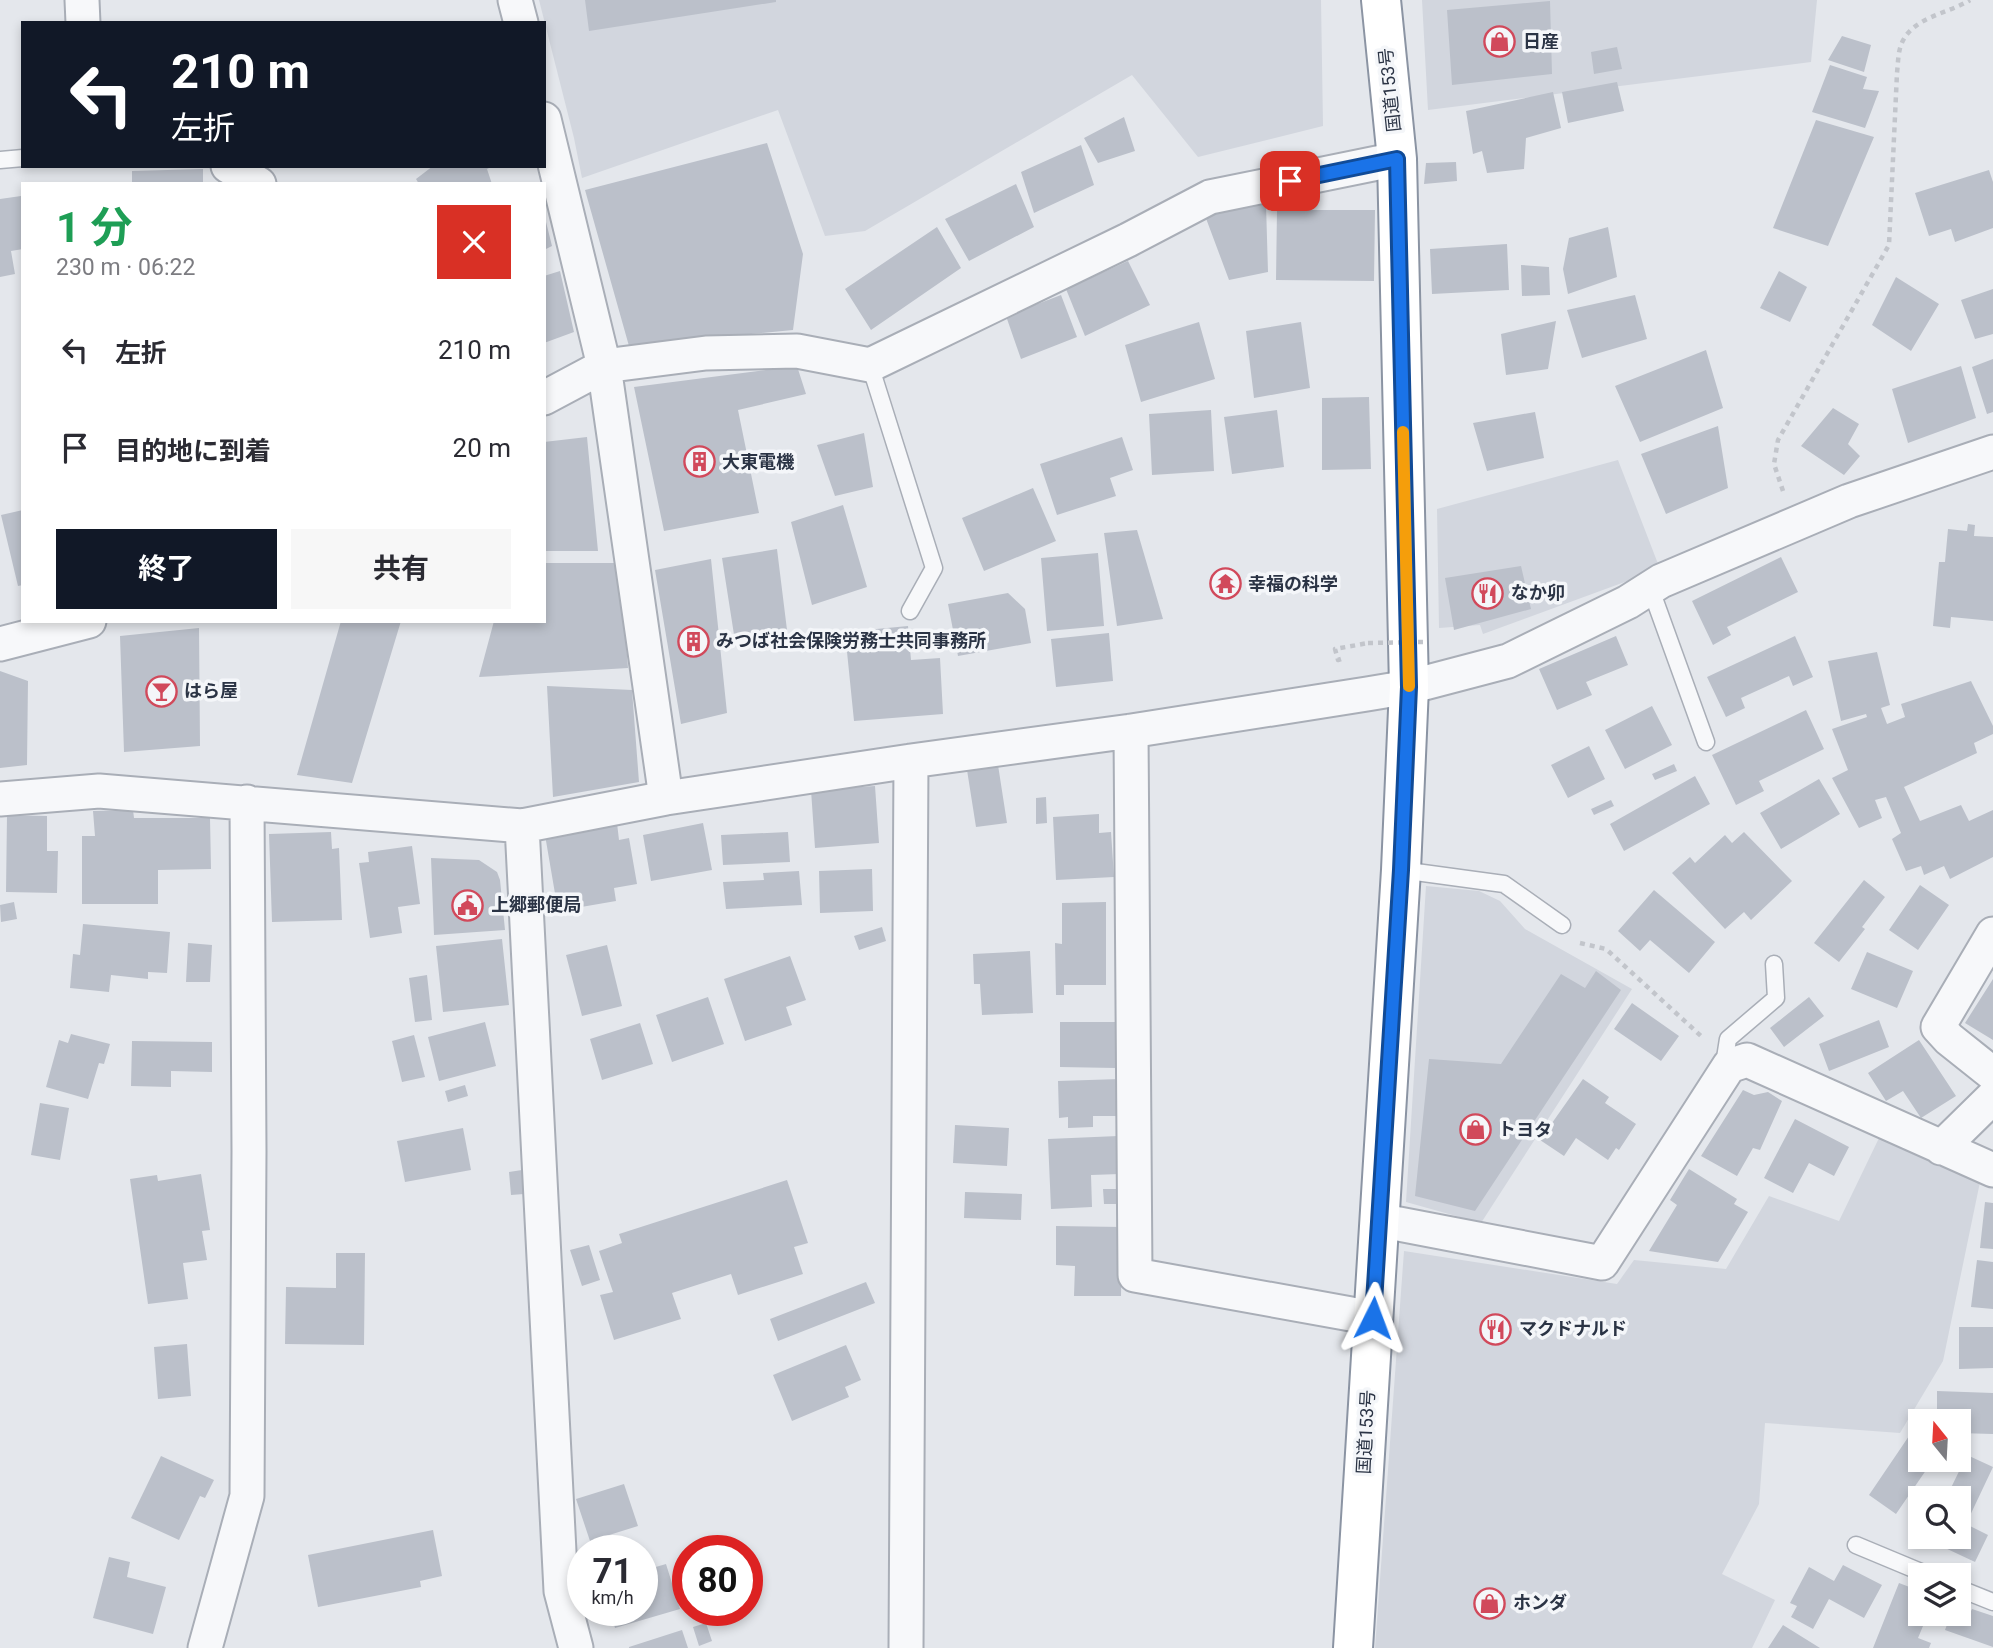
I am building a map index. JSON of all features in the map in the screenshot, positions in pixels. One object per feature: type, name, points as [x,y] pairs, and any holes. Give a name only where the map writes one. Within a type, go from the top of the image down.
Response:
[{"type":"highway","name":"国道153号","points":[[1353,1648],[1401,870],[1409,687],[1397,159],[1381,0]]},
{"type":"street","points":[[82,0],[83,21]]},
{"type":"street","points":[[515,0],[520,21]]},
{"type":"street","points":[[546,127],[604,366],[666,798]]},
{"type":"street","points":[[546,397],[604,366],[706,353],[797,351],[870,365],[1128,240],[1210,197],[1397,159]]},
{"type":"street","points":[[231,168],[256,182]]},
{"type":"street","points":[[0,799],[99,791],[522,826],[666,798],[1131,731],[1409,687],[1508,661],[1628,602],[1661,581],[1861,497],[1993,452]]},
{"type":"street","points":[[0,644],[81,623]]},
{"type":"street","points":[[1131,731],[1135,1275],[1373,1318]]},
{"type":"street","points":[[906,1648],[911,761]]},
{"type":"street","points":[[205,1648],[247,1496],[247,802]]},
{"type":"street","points":[[522,826],[561,1591],[576,1648]]},
{"type":"street","points":[[1993,934],[1938,1027],[1993,1074]]},
{"type":"street","points":[[1378,1220],[1602,1264],[1727,1062],[1747,1060],[1993,1170]]},
{"type":"street","points":[[1941,1148],[1993,1097]]},
{"type":"lane","points":[[0,160],[21,158]]},
{"type":"lane","points":[[870,365],[934,568],[910,611]]},
{"type":"lane","points":[[1650,587],[1706,742]]},
{"type":"lane","points":[[1401,870],[1504,884],[1565,933]]},
{"type":"lane","points":[[1727,1062],[1728,1039],[1776,998],[1774,964]]},
{"type":"lane","points":[[1856,1545],[1908,1567]]},
{"type":"lane","points":[[1971,1593],[1993,1602]]},
{"type":"path","points":[[1795,524],[1774,464],[1778,440],[1889,245],[1897,73],[1901,45],[1911,30],[1933,16],[1970,0]]},
{"type":"path","points":[[1348,658],[1338,660],[1335,649],[1368,643],[1423,642]]},
{"type":"path","points":[[1565,933],[1606,949],[1727,1062]]},
{"type":"shaded area","points":[[539,0],[1321,0],[1323,126],[1198,157],[1132,75],[865,231],[825,236],[778,110],[582,178]]},
{"type":"shaded area","points":[[1422,0],[1817,0],[1811,62],[1428,110]]},
{"type":"shaded area","points":[[1618,460],[1660,569],[1483,634],[1480,625],[1439,628],[1437,509]]},
{"type":"shaded area","points":[[1426,886],[1479,891],[1500,901],[1525,929],[1632,989],[1481,1223],[1406,1202]]},
{"type":"shaded area","points":[[1879,1138],[1980,1182],[1943,1361],[1914,1409],[1908,1409],[1908,1420],[1900,1433],[1765,1423],[1759,1504],[1722,1574],[1775,1600],[1752,1648],[1375,1648],[1404,1251],[1617,1284],[1634,1260],[1726,1269],[1769,1196],[1839,1221]]},
{"type":"building","points":[[585,0],[776,0],[776,2],[589,31]]},
{"type":"building","name":"日産","points":[[1550,1],[1552,74],[1452,85],[1447,10]]},
{"type":"building","points":[[1842,36],[1871,45],[1864,72],[1828,60]]},
{"type":"building","points":[[1617,47],[1622,69],[1594,74],[1591,52]]},
{"type":"building","points":[[1830,65],[1867,77],[1863,89],[1879,91],[1865,128],[1812,112]]},
{"type":"building","points":[[1617,82],[1624,111],[1568,123],[1562,92]]},
{"type":"building","points":[[1553,92],[1561,128],[1526,138],[1524,169],[1487,173],[1482,151],[1473,154],[1466,111]]},
{"type":"building","points":[[1124,117],[1135,151],[1098,163],[1084,138]]},
{"type":"building","points":[[1816,120],[1874,137],[1828,246],[1773,228]]},
{"type":"building","points":[[767,143],[803,254],[793,330],[629,346],[585,190]]},
{"type":"building","points":[[1081,145],[1094,185],[1034,213],[1021,172]]},
{"type":"building","points":[[1456,162],[1457,181],[1424,184],[1426,163]]},
{"type":"building","points":[[430,168],[489,168],[487,169],[491,182],[418,182],[416,179]]},
{"type":"building","points":[[203,169],[203,182],[132,182],[132,171]]},
{"type":"building","points":[[1989,170],[1993,182],[1993,228],[1955,242],[1951,229],[1929,236],[1915,193]]},
{"type":"building","points":[[1016,184],[1034,227],[969,261],[945,219]]},
{"type":"building","points":[[21,196],[21,249],[11,251],[15,274],[0,277],[0,199]]},
{"type":"building","points":[[1266,204],[1268,272],[1229,280],[1204,213]]},
{"type":"building","points":[[1277,210],[1375,210],[1374,281],[1276,280]]},
{"type":"building","points":[[546,222],[552,246],[546,249]]},
{"type":"building","points":[[937,227],[961,268],[871,330],[845,289]]},
{"type":"building","points":[[1608,227],[1617,277],[1568,294],[1563,269],[1569,238]]},
{"type":"building","points":[[1507,244],[1509,290],[1432,294],[1430,249]]},
{"type":"building","points":[[1128,261],[1150,305],[1085,336],[1066,289]]},
{"type":"building","points":[[1521,265],[1549,267],[1550,295],[1522,296]]},
{"type":"building","points":[[560,271],[574,332],[546,342],[546,275]]},
{"type":"building","points":[[1779,271],[1807,287],[1790,322],[1760,308]]},
{"type":"building","points":[[1896,277],[1939,304],[1911,351],[1872,325]]},
{"type":"building","points":[[1993,289],[1993,334],[1975,339],[1961,300]]},
{"type":"building","points":[[1061,295],[1077,337],[1021,359],[1006,316]]},
{"type":"building","points":[[1635,295],[1647,339],[1582,358],[1567,310]]},
{"type":"building","points":[[1556,321],[1548,369],[1506,375],[1501,334]]},
{"type":"building","points":[[1199,322],[1215,379],[1141,402],[1125,345]]},
{"type":"building","points":[[1301,322],[1310,388],[1254,398],[1246,331]]},
{"type":"building","points":[[1706,350],[1723,408],[1640,442],[1615,386]]},
{"type":"building","points":[[1993,359],[1993,412],[1987,414],[1972,367]]},
{"type":"building","name":"大東電機","points":[[797,366],[806,394],[738,410],[759,513],[664,531],[634,387]]},
{"type":"building","points":[[1961,366],[1976,418],[1908,443],[1892,389]]},
{"type":"building","points":[[1369,397],[1371,469],[1322,470],[1322,398]]},
{"type":"building","points":[[1833,408],[1859,424],[1848,444],[1860,456],[1844,475],[1801,446]]},
{"type":"building","points":[[1211,410],[1214,471],[1152,475],[1149,414]]},
{"type":"building","points":[[1277,410],[1284,467],[1232,474],[1224,417]]},
{"type":"building","points":[[1535,412],[1544,458],[1487,471],[1473,423]]},
{"type":"building","points":[[1718,426],[1728,488],[1666,514],[1641,454]]},
{"type":"building","points":[[864,433],[873,487],[835,496],[817,445]]},
{"type":"building","points":[[587,437],[598,551],[546,551],[546,442]]},
{"type":"building","points":[[1122,437],[1133,470],[1110,478],[1116,496],[1057,515],[1040,464]]},
{"type":"building","points":[[1033,488],[1056,541],[984,571],[962,518]]},
{"type":"building","points":[[843,505],[867,587],[812,605],[791,522]]},
{"type":"building","points":[[21,510],[21,585],[18,586],[1,515]]},
{"type":"building","points":[[1968,524],[1975,525],[1974,536],[1993,537],[1993,621],[1951,617],[1950,628],[1933,626],[1939,562],[1945,562],[1948,529],[1967,531]]},
{"type":"building","points":[[1137,530],[1163,619],[1117,626],[1104,533]]},
{"type":"building","points":[[777,549],[787,630],[735,641],[722,558]]},
{"type":"building","points":[[1098,553],[1104,626],[1047,631],[1041,558]]},
{"type":"building","points":[[1781,557],[1798,592],[1727,627],[1731,635],[1713,645],[1692,601]]},
{"type":"building","name":"みつば社会保険労務士共同事務所","points":[[711,559],[727,713],[681,724],[655,570]]},
{"type":"building","points":[[546,563],[620,563],[628,668],[479,677],[493,623],[546,623]]},
{"type":"building","name":"なか卯","points":[[1521,566],[1531,609],[1454,630],[1445,578]]},
{"type":"building","points":[[1008,593],[1025,609],[1031,643],[958,656],[948,604]]},
{"type":"building","points":[[340,623],[400,623],[352,783],[297,775]]},
{"type":"building","points":[[908,626],[911,660],[940,658],[943,714],[854,721],[845,632]]},
{"type":"building","name":"はら屋","points":[[199,628],[200,746],[124,752],[120,636]]},
{"type":"building","points":[[1109,633],[1113,681],[1056,687],[1051,639]]},
{"type":"building","points":[[1616,636],[1628,665],[1586,682],[1592,695],[1557,710],[1539,669]]},
{"type":"building","points":[[1795,636],[1813,677],[1793,686],[1789,676],[1741,698],[1745,708],[1726,717],[1707,677]]},
{"type":"building","points":[[1877,652],[1890,705],[1881,708],[1887,724],[1905,717],[1901,704],[1971,681],[1993,726],[1993,734],[1974,743],[1977,753],[1904,787],[1920,821],[1961,805],[1969,821],[1993,810],[1993,857],[1950,879],[1944,866],[1924,875],[1921,866],[1906,871],[1892,839],[1901,833],[1886,797],[1875,800],[1882,818],[1859,828],[1832,778],[1848,770],[1832,729],[1867,717],[1866,714],[1841,721],[1828,661]]},
{"type":"building","points":[[0,671],[28,681],[27,765],[0,768]]},
{"type":"building","points":[[547,686],[632,690],[639,782],[553,797]]},
{"type":"building","points":[[1652,706],[1672,745],[1625,769],[1605,730]]},
{"type":"building","points":[[1806,710],[1824,749],[1759,781],[1764,791],[1736,805],[1712,755]]},
{"type":"building","points":[[1589,746],[1605,779],[1568,798],[1551,765]]},
{"type":"building","points":[[1674,764],[1677,771],[1655,780],[1652,774]]},
{"type":"building","points":[[998,765],[1007,823],[976,827],[967,770]]},
{"type":"building","points":[[1695,776],[1710,804],[1624,851],[1610,824]]},
{"type":"building","points":[[1819,779],[1840,814],[1781,849],[1760,813]]},
{"type":"building","points":[[875,786],[879,843],[815,848],[811,790]]},
{"type":"building","points":[[1046,797],[1047,823],[1036,824],[1036,798]]},
{"type":"building","points":[[1611,800],[1614,806],[1594,815],[1591,809]]},
{"type":"building","points":[[133,810],[134,818],[210,818],[211,869],[158,870],[158,904],[82,904],[82,836],[95,836],[93,811]]},
{"type":"building","points":[[1099,814],[1099,833],[1111,832],[1114,877],[1056,880],[1053,817]]},
{"type":"building","points":[[7,815],[47,816],[47,851],[58,851],[57,893],[6,892]]},
{"type":"building","points":[[617,823],[619,840],[629,838],[637,884],[614,888],[616,901],[558,911],[545,835]]},
{"type":"building","points":[[703,823],[712,870],[651,881],[643,835]]},
{"type":"building","points":[[331,832],[332,849],[339,848],[342,920],[272,922],[269,834]]},
{"type":"building","points":[[788,832],[790,862],[723,865],[721,835]]},
{"type":"building","points":[[1744,832],[1792,881],[1751,920],[1744,912],[1725,929],[1672,873],[1690,857],[1695,863],[1725,835],[1732,843]]},
{"type":"building","points":[[412,846],[420,904],[398,907],[402,933],[370,938],[359,863],[369,862],[368,852]]},
{"type":"building","name":"上郷郵便局","points":[[431,858],[479,860],[497,872],[505,930],[434,935]]},
{"type":"building","points":[[872,869],[873,911],[820,913],[819,871]]},
{"type":"building","points":[[799,871],[802,905],[726,909],[723,882],[764,880],[763,873]]},
{"type":"building","points":[[1864,880],[1885,897],[1862,927],[1865,929],[1839,962],[1814,943]]},
{"type":"building","points":[[1920,885],[1949,905],[1918,950],[1889,930]]},
{"type":"building","points":[[1654,890],[1715,942],[1689,973],[1650,940],[1640,951],[1618,931]]},
{"type":"building","points":[[14,902],[17,919],[1,922],[0,905]]},
{"type":"building","points":[[1106,902],[1106,985],[1064,985],[1064,995],[1056,995],[1055,943],[1062,944],[1062,903]]},
{"type":"building","points":[[83,924],[170,932],[167,973],[148,972],[148,979],[111,975],[109,992],[70,988],[73,954],[80,955]]},
{"type":"building","points":[[882,927],[886,941],[859,950],[854,936]]},
{"type":"building","points":[[502,939],[509,1005],[443,1012],[436,946]]},
{"type":"building","points":[[188,943],[212,945],[210,982],[186,982]]},
{"type":"building","points":[[607,945],[622,1006],[582,1016],[566,955]]},
{"type":"building","points":[[1030,951],[1033,1013],[982,1015],[980,984],[974,984],[973,954]]},
{"type":"building","points":[[1867,952],[1913,971],[1897,1008],[1851,989]]},
{"type":"building","points":[[790,956],[806,1000],[786,1007],[792,1025],[745,1041],[724,979]]},
{"type":"building","name":"トヨタ","points":[[1596,971],[1621,990],[1475,1211],[1415,1196],[1429,1059],[1501,1064],[1561,974],[1585,988]]},
{"type":"building","points":[[427,975],[432,1020],[415,1022],[409,978]]},
{"type":"building","points":[[1993,979],[1993,1040],[1965,1023]]},
{"type":"building","points":[[708,997],[724,1044],[672,1062],[656,1015]]},
{"type":"building","points":[[1809,997],[1824,1016],[1784,1047],[1770,1028]]},
{"type":"building","points":[[1632,1003],[1679,1036],[1661,1061],[1614,1029]]},
{"type":"building","points":[[1879,1020],[1889,1047],[1829,1071],[1819,1044]]},
{"type":"building","points":[[485,1022],[496,1066],[439,1081],[428,1037]]},
{"type":"building","points":[[1060,1022],[1117,1022],[1116,1068],[1060,1067]]},
{"type":"building","points":[[640,1023],[653,1064],[602,1080],[590,1039]]},
{"type":"building","points":[[71,1034],[110,1044],[104,1064],[99,1063],[88,1099],[46,1087],[59,1040],[68,1043]]},
{"type":"building","points":[[414,1035],[425,1077],[402,1082],[392,1041]]},
{"type":"building","points":[[1919,1040],[1956,1096],[1921,1118],[1903,1091],[1886,1101],[1868,1073]]},
{"type":"building","points":[[132,1041],[212,1042],[212,1072],[171,1071],[171,1087],[131,1086]]},
{"type":"building","points":[[1120,1079],[1121,1116],[1093,1116],[1093,1127],[1068,1128],[1068,1117],[1059,1118],[1058,1081]]},
{"type":"building","points":[[1583,1079],[1609,1097],[1605,1103],[1636,1124],[1619,1150],[1616,1148],[1608,1160],[1576,1138],[1564,1156],[1540,1140]]},
{"type":"building","points":[[465,1085],[468,1096],[448,1102],[445,1091]]},
{"type":"building","points":[[1743,1090],[1754,1095],[1768,1092],[1782,1101],[1760,1150],[1753,1148],[1737,1176],[1701,1156]]},
{"type":"building","points":[[40,1103],[69,1108],[60,1160],[31,1155]]},
{"type":"building","points":[[1795,1119],[1849,1147],[1834,1176],[1809,1163],[1793,1193],[1764,1178]]},
{"type":"building","points":[[955,1125],[1009,1128],[1007,1166],[953,1163]]},
{"type":"building","points":[[463,1128],[471,1170],[405,1182],[397,1141]]},
{"type":"building","points":[[1118,1136],[1120,1174],[1091,1175],[1092,1207],[1051,1209],[1048,1139]]},
{"type":"building","points":[[1689,1169],[1737,1199],[1734,1204],[1748,1212],[1718,1262],[1649,1251],[1677,1205],[1670,1200]]},
{"type":"building","points":[[522,1170],[524,1194],[511,1195],[509,1172]]},
{"type":"building","points":[[201,1174],[210,1230],[202,1231],[207,1260],[183,1263],[188,1299],[148,1304],[130,1179],[157,1175],[158,1181]]},
{"type":"building","points":[[787,1180],[808,1243],[794,1247],[803,1274],[738,1295],[731,1274],[672,1293],[681,1319],[614,1340],[600,1295],[613,1292],[599,1251],[622,1243],[619,1234]]},
{"type":"building","points":[[1103,1189],[1123,1189],[1123,1204],[1104,1204]]},
{"type":"building","points":[[965,1192],[1022,1194],[1021,1220],[964,1218]]},
{"type":"building","points":[[1985,1202],[1993,1203],[1993,1249],[1980,1248]]},
{"type":"building","points":[[1056,1226],[1122,1227],[1121,1296],[1074,1296],[1075,1266],[1056,1265]]},
{"type":"building","points":[[589,1245],[600,1280],[582,1286],[570,1250]]},
{"type":"building","points":[[336,1253],[365,1253],[364,1345],[285,1344],[286,1287],[336,1288]]},
{"type":"building","points":[[1977,1260],[1993,1262],[1993,1309],[1971,1307]]},
{"type":"building","points":[[866,1282],[875,1303],[778,1341],[770,1319]]},
{"type":"building","points":[[1959,1327],[1993,1327],[1993,1368],[1959,1369]]},
{"type":"building","points":[[187,1344],[191,1396],[158,1399],[154,1347]]},
{"type":"building","points":[[846,1345],[861,1380],[845,1387],[849,1397],[792,1421],[773,1375]]},
{"type":"building","points":[[1937,1391],[1993,1393],[1993,1434],[1971,1433],[1971,1409],[1937,1409]]},
{"type":"building","points":[[1908,1437],[1908,1472],[1925,1472],[1915,1486],[1908,1486],[1908,1496],[1896,1514],[1869,1495]]},
{"type":"building","points":[[161,1456],[214,1480],[205,1498],[200,1496],[179,1540],[131,1518]]},
{"type":"building","points":[[1971,1457],[1993,1467],[1971,1513],[1971,1486],[1952,1486],[1959,1472],[1971,1472]]},
{"type":"building","points":[[624,1484],[638,1526],[609,1535],[588,1535],[576,1499]]},
{"type":"building","points":[[1971,1526],[1988,1535],[1975,1562],[1947,1549],[1971,1549]]},
{"type":"building","points":[[433,1530],[442,1576],[420,1581],[421,1587],[318,1607],[308,1555]]},
{"type":"building","points":[[109,1557],[130,1562],[127,1577],[166,1587],[153,1634],[93,1618]]},
{"type":"building","points":[[666,1564],[672,1583],[672,1611],[658,1615],[658,1566]]},
{"type":"building","points":[[1843,1565],[1882,1585],[1864,1618],[1829,1599],[1813,1629],[1791,1617],[1797,1606],[1790,1603],[1809,1567],[1834,1581]]},
{"type":"building","points":[[1899,1583],[1908,1586],[1908,1626],[1923,1626],[1918,1638],[1931,1643],[1929,1648],[1873,1648]]},
{"type":"building","points":[[1972,1609],[1993,1616],[1993,1647],[1945,1630],[1946,1626],[1971,1626]]},
{"type":"building","points":[[1783,1625],[1820,1648],[1768,1648]]},
{"type":"building","points":[[707,1626],[712,1641],[699,1646],[693,1627]]},
{"type":"building","points":[[682,1630],[688,1648],[629,1648],[629,1647]]},
{"type":"slow traffic","points":[[1403,432],[1409,686]]},
{"type":"place","name":"日産","points":[[1500,42]]},
{"type":"place","name":"大東電機","points":[[699,462]]},
{"type":"place","name":"幸福の科学","points":[[1225,584]]},
{"type":"place","name":"なか卯","points":[[1488,593]]},
{"type":"place","name":"みつば社会保険労務士共同事務所","points":[[693,641]]},
{"type":"place","name":"はら屋","points":[[161,691]]},
{"type":"place","name":"上郷郵便局","points":[[468,905]]},
{"type":"place","name":"トヨタ","points":[[1475,1130]]},
{"type":"place","name":"マクドナルド","points":[[1496,1329]]},
{"type":"place","name":"ホンダ","points":[[1490,1603]]},
{"type":"route","points":[[1290,181],[1397,159],[1409,687],[1401,870],[1373,1318]]}]
